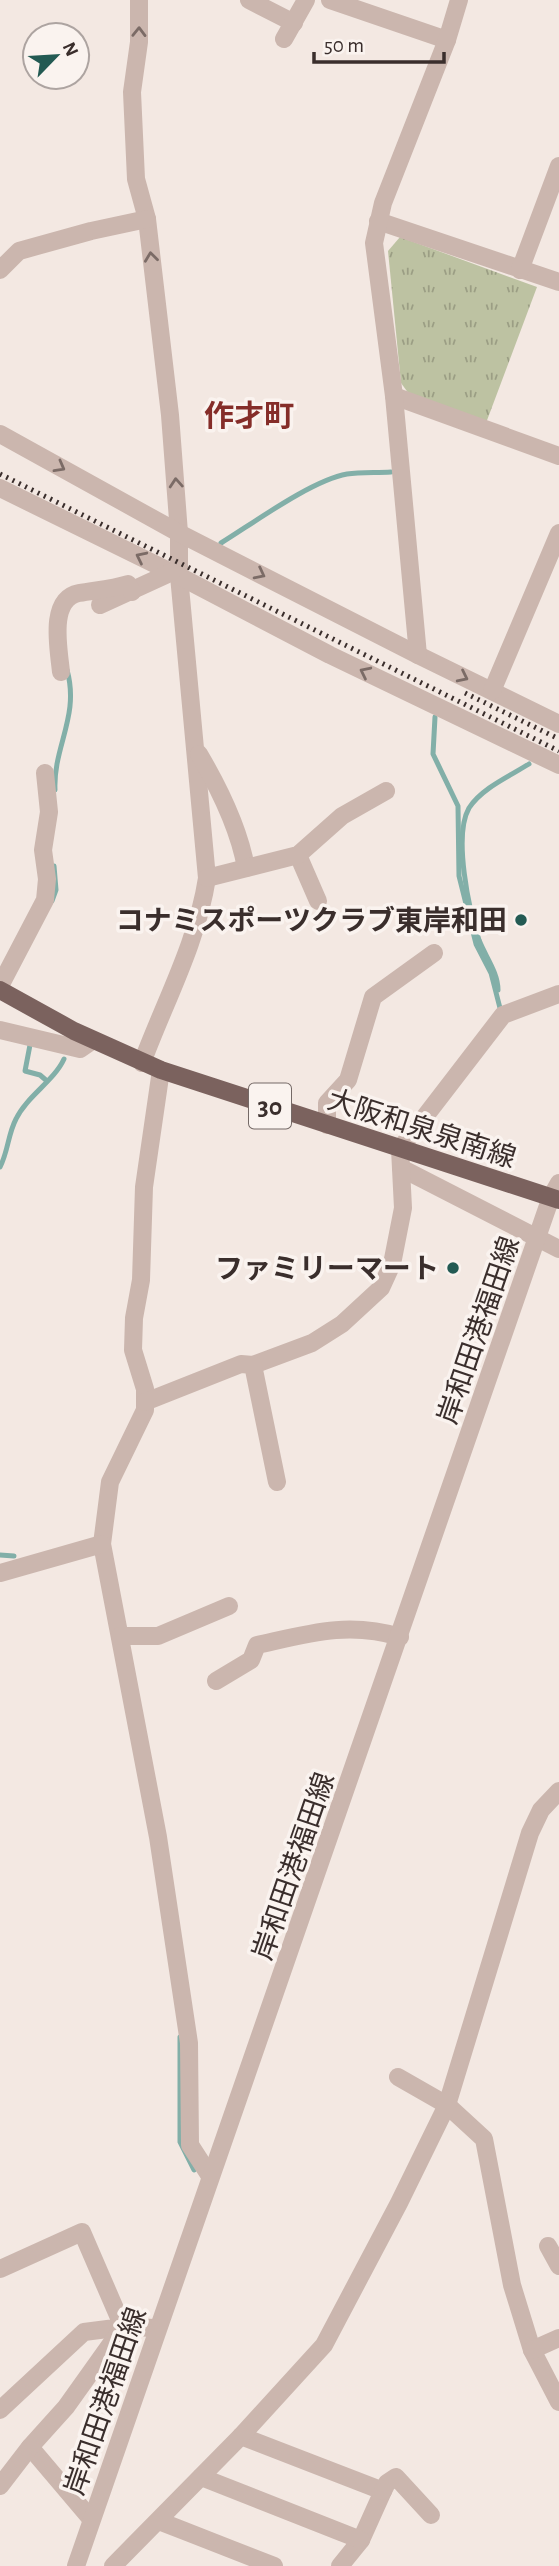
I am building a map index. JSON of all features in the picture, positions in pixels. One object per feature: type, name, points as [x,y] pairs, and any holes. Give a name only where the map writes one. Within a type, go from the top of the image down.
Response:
[{"type":"main road","name":"大阪和泉泉南線","points":[[0,988],[93,1040],[142,1063],[400,1149],[556,1193]]},
{"type":"street","points":[[139,0],[139,42],[132,92],[136,179],[147,219],[170,415],[179,533],[176,574],[207,878],[203,906],[177,981],[142,1063]]},
{"type":"street","points":[[249,0],[294,23]]},
{"type":"street","points":[[284,39],[306,0]]},
{"type":"street","points":[[330,0],[447,40]]},
{"type":"street","points":[[418,655],[394,396],[374,243],[383,203],[460,0]]},
{"type":"street","points":[[520,270],[559,166]]},
{"type":"street","points":[[0,270],[19,251],[147,219]]},
{"type":"street","points":[[378,221],[559,282]]},
{"type":"street","points":[[394,396],[559,456]]},
{"type":"street","points":[[0,434],[179,533],[559,724]]},
{"type":"street","points":[[0,488],[176,574],[330,655],[559,765]]},
{"type":"street","points":[[492,691],[559,533]]},
{"type":"street","points":[[61,672],[58,634],[60,610],[66,599],[76,593],[130,588],[176,574]]},
{"type":"street","points":[[100,605],[130,588]]},
{"type":"street","points":[[195,748],[212,776],[243,847],[246,868]]},
{"type":"street","points":[[0,988],[45,900],[47,880],[43,850],[49,812],[45,773]]},
{"type":"street","points":[[207,878],[298,855],[342,816],[386,791]]},
{"type":"street","points":[[298,855],[318,901]]},
{"type":"street","points":[[327,1125],[327,1103],[348,1080],[373,997],[434,953]]},
{"type":"street","points":[[145,1402],[241,1364],[253,1365],[312,1343],[342,1324],[381,1288],[392,1264],[403,1208],[400,1149],[503,1015],[559,994]]},
{"type":"street","points":[[0,1031],[80,1049],[93,1040]]},
{"type":"street","points":[[161,1070],[144,1187],[141,1280],[134,1318],[133,1350],[145,1389],[145,1410],[110,1482],[102,1544],[158,1837],[189,2043],[190,2145],[210,2176]]},
{"type":"street","points":[[401,1168],[559,1249]]},
{"type":"street","name":"岸和田港福田線","points":[[76,2566],[210,2176],[556,1193]]},
{"type":"street","points":[[253,1365],[277,1482]]},
{"type":"street","points":[[0,1573],[102,1544]]},
{"type":"street","points":[[120,1636],[158,1636],[229,1606]]},
{"type":"street","points":[[216,1681],[251,1660],[257,1645],[334,1629],[380,1630],[400,1637]]},
{"type":"street","points":[[113,2566],[241,2436],[324,2345],[447,2105],[530,1833],[541,1810],[559,1791]]},
{"type":"street","points":[[398,2077],[447,2105],[484,2139],[512,2285],[532,2350],[559,2402]]},
{"type":"street","points":[[0,2269],[82,2232],[123,2327]]},
{"type":"street","points":[[548,2246],[559,2266]]},
{"type":"street","points":[[0,2484],[66,2407],[123,2327]]},
{"type":"street","points":[[0,2410],[84,2332],[123,2327],[157,2328]]},
{"type":"street","points":[[532,2350],[559,2338]]},
{"type":"street","points":[[241,2436],[383,2491]]},
{"type":"street","points":[[30,2447],[91,2519]]},
{"type":"street","points":[[201,2477],[361,2540]]},
{"type":"street","points":[[340,2566],[361,2540],[387,2483],[396,2477],[431,2515]]},
{"type":"street","points":[[159,2521],[274,2566]]},
{"type":"green space","points":[[400,237],[537,287],[486,423],[409,394],[401,383],[388,251]]},
{"type":"waterway","points":[[221,543],[300,493],[333,478],[352,473],[391,472]]},
{"type":"waterway","points":[[55,790],[55,774],[70,702],[67,670]]},
{"type":"waterway","points":[[435,717],[433,754],[458,806],[459,876],[476,944],[491,973],[501,1012]]},
{"type":"waterway","points":[[498,990],[494,970],[479,940],[467,892],[462,854],[464,820],[469,808],[481,794],[529,764]]},
{"type":"waterway","points":[[52,901],[56,890],[54,866]]},
{"type":"waterway","points":[[30,1045],[25,1071],[40,1075],[47,1081]]},
{"type":"waterway","points":[[0,1167],[13,1125],[21,1111],[64,1059]]},
{"type":"waterway","points":[[0,1555],[14,1556]]},
{"type":"waterway","points":[[180,2037],[180,2142],[194,2170]]},
{"type":"railway","points":[[0,474],[559,751]]},
{"type":"railway","points":[[465,693],[559,739]]},
{"type":"place","name":"コナミスポーツクラブ東岸和田","points":[[521,920]]},
{"type":"place","name":"ファミリーマート","points":[[453,1268]]},
{"type":"district","name":"作才町","points":[[249,416]]}]
